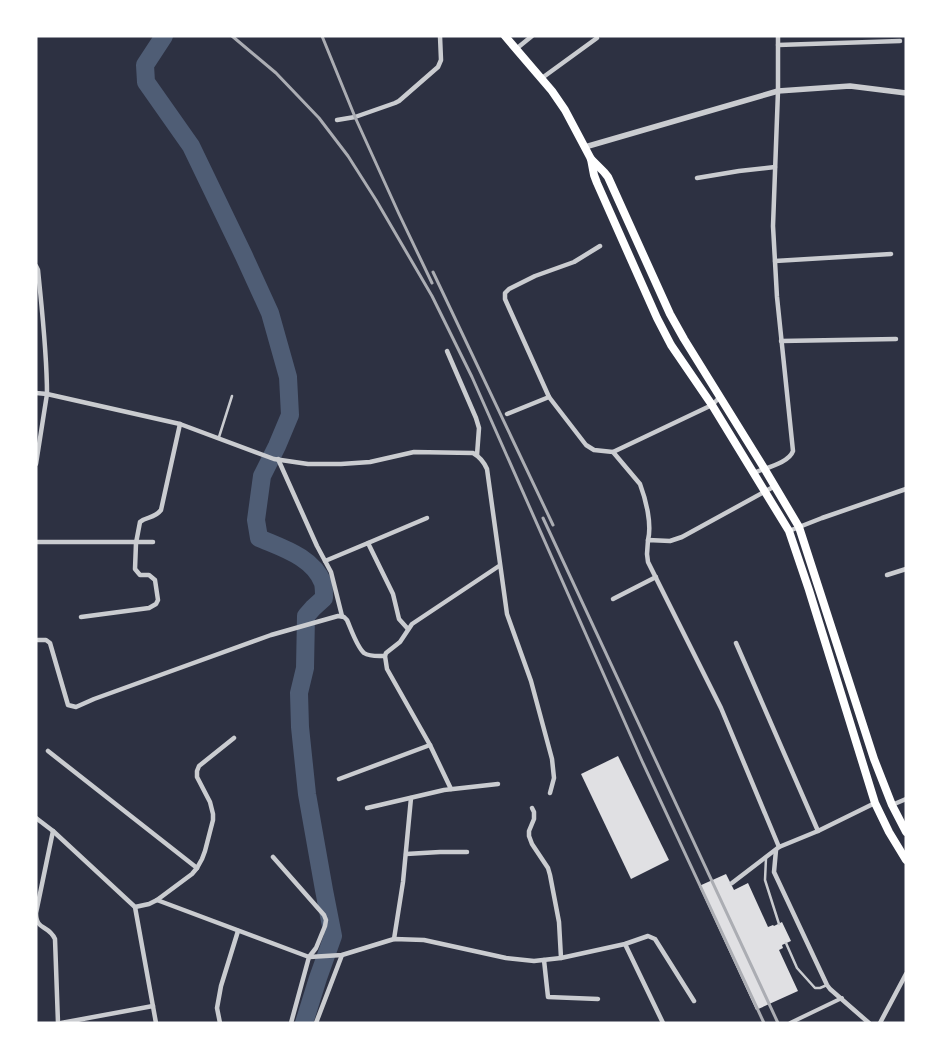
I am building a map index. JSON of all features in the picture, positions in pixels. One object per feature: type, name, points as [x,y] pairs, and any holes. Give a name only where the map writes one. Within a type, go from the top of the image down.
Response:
[{"type":"main road","points":[[506,36],[552,91],[592,160],[608,177],[670,314],[799,527],[874,759],[892,805],[906,832]]},
{"type":"main road","points":[[592,160],[594,176],[657,318],[671,345],[712,405],[788,531],[810,590],[875,803],[889,832],[906,860]]},
{"type":"street","points":[[337,120],[355,117],[399,101],[438,67],[441,60],[440,36]]},
{"type":"street","points":[[516,49],[532,36]]},
{"type":"street","points":[[754,473],[787,460],[793,451],[781,341],[773,226],[778,36]]},
{"type":"street","points":[[542,78],[597,38]]},
{"type":"street","points":[[778,44],[900,41]]},
{"type":"street","points":[[585,147],[778,91],[850,86],[906,94]]},
{"type":"street","points":[[697,178],[775,167]]},
{"type":"street","points":[[600,246],[574,262],[536,276],[509,289],[505,293],[549,397],[586,445],[594,450],[613,452],[712,405],[720,397]]},
{"type":"street","points":[[775,261],[891,254]]},
{"type":"street","points":[[36,266],[38,270],[46,357],[47,394],[36,464]]},
{"type":"street","points":[[781,341],[896,339]]},
{"type":"street","points":[[447,351],[479,428],[477,455]]},
{"type":"street","points":[[36,393],[180,424],[262,455],[308,464],[370,462],[414,452],[474,453],[477,455],[487,469],[507,614],[530,681],[552,759],[554,778],[550,792]]},
{"type":"street","points":[[507,414],[549,397]]},
{"type":"street","points":[[80,617],[149,608],[156,604],[158,600],[155,580],[148,574],[140,575],[135,569],[136,543],[140,522],[154,517],[161,510],[180,424]]},
{"type":"street","points":[[613,452],[640,484],[650,526],[648,562],[721,708],[778,849],[774,872],[827,985],[869,1023]]},
{"type":"street","points":[[276,459],[331,572],[342,616],[347,620],[360,648],[365,654],[384,656],[400,642],[412,624],[499,566]]},
{"type":"street","points":[[648,540],[670,541],[682,537],[775,486]]},
{"type":"street","points":[[788,531],[906,489]]},
{"type":"street","points":[[325,561],[427,518]]},
{"type":"street","points":[[36,542],[153,542]]},
{"type":"street","points":[[368,543],[393,594],[399,619],[408,629]]},
{"type":"street","points":[[888,575],[906,569]]},
{"type":"street","points":[[612,599],[656,577]]},
{"type":"street","points":[[36,640],[46,640],[50,643],[68,705],[76,707],[272,635],[342,616]]},
{"type":"street","points":[[736,643],[818,831]]},
{"type":"street","points":[[384,656],[387,669],[430,745],[452,789]]},
{"type":"street","points":[[135,907],[157,900],[192,874],[197,868],[205,851],[213,814],[197,771],[200,766],[234,738]]},
{"type":"street","points":[[339,779],[430,745]]},
{"type":"street","points":[[48,751],[197,868]]},
{"type":"street","points":[[367,808],[452,789],[498,784]]},
{"type":"street","points":[[394,939],[403,882],[411,798]]},
{"type":"street","points":[[892,805],[906,799]]},
{"type":"street","points":[[732,884],[778,849],[875,803]]},
{"type":"street","points":[[532,808],[534,819],[529,836],[532,844],[548,868],[559,922],[561,958]]},
{"type":"street","points":[[36,818],[53,831],[135,907],[156,1023]]},
{"type":"street","points":[[53,831],[36,920],[39,925],[52,933],[55,938],[58,1023]]},
{"type":"street","points":[[406,854],[467,852]]},
{"type":"street","points":[[274,856],[324,914],[326,920],[316,948],[310,957],[291,1023]]},
{"type":"street","points":[[157,900],[310,957],[340,955],[394,939],[424,940],[506,958],[534,961],[561,958],[625,944],[648,936],[655,939],[694,1001]]},
{"type":"street","points":[[220,1023],[217,1008],[221,986],[238,931]]},
{"type":"street","points":[[625,944],[663,1023]]},
{"type":"street","points":[[316,1023],[340,955]]},
{"type":"street","points":[[544,960],[548,997],[598,999]]},
{"type":"street","points":[[880,1023],[906,974]]},
{"type":"street","points":[[790,1023],[842,998]]},
{"type":"street","points":[[62,1023],[153,1006]]},
{"type":"lane","points":[[218,439],[232,396]]},
{"type":"lane","points":[[766,857],[765,880],[779,924]]},
{"type":"lane","points":[[786,943],[797,968],[815,988],[827,985]]},
{"type":"building","points":[[618,756],[669,860],[631,879],[581,774]]},
{"type":"building","points":[[726,874],[734,890],[748,883],[768,927],[782,922],[791,941],[782,945],[783,948],[779,950],[798,991],[756,1010],[699,886]]},
{"type":"waterway","points":[[164,36],[145,65],[146,82],[191,146],[244,256],[270,313],[288,377],[290,415],[262,476],[256,520],[259,538],[296,554],[312,566],[323,583],[324,598],[306,616],[305,668],[299,693],[300,727],[307,794],[333,936],[304,1023]]},
{"type":"railway","points":[[232,36],[276,73],[319,118],[348,156],[376,200],[432,296],[472,377],[642,761],[764,1023]]},
{"type":"railway","points":[[322,36],[355,117],[432,283]]},
{"type":"railway","points":[[433,272],[553,525]]},
{"type":"railway","points":[[543,518],[778,1023]]}]
